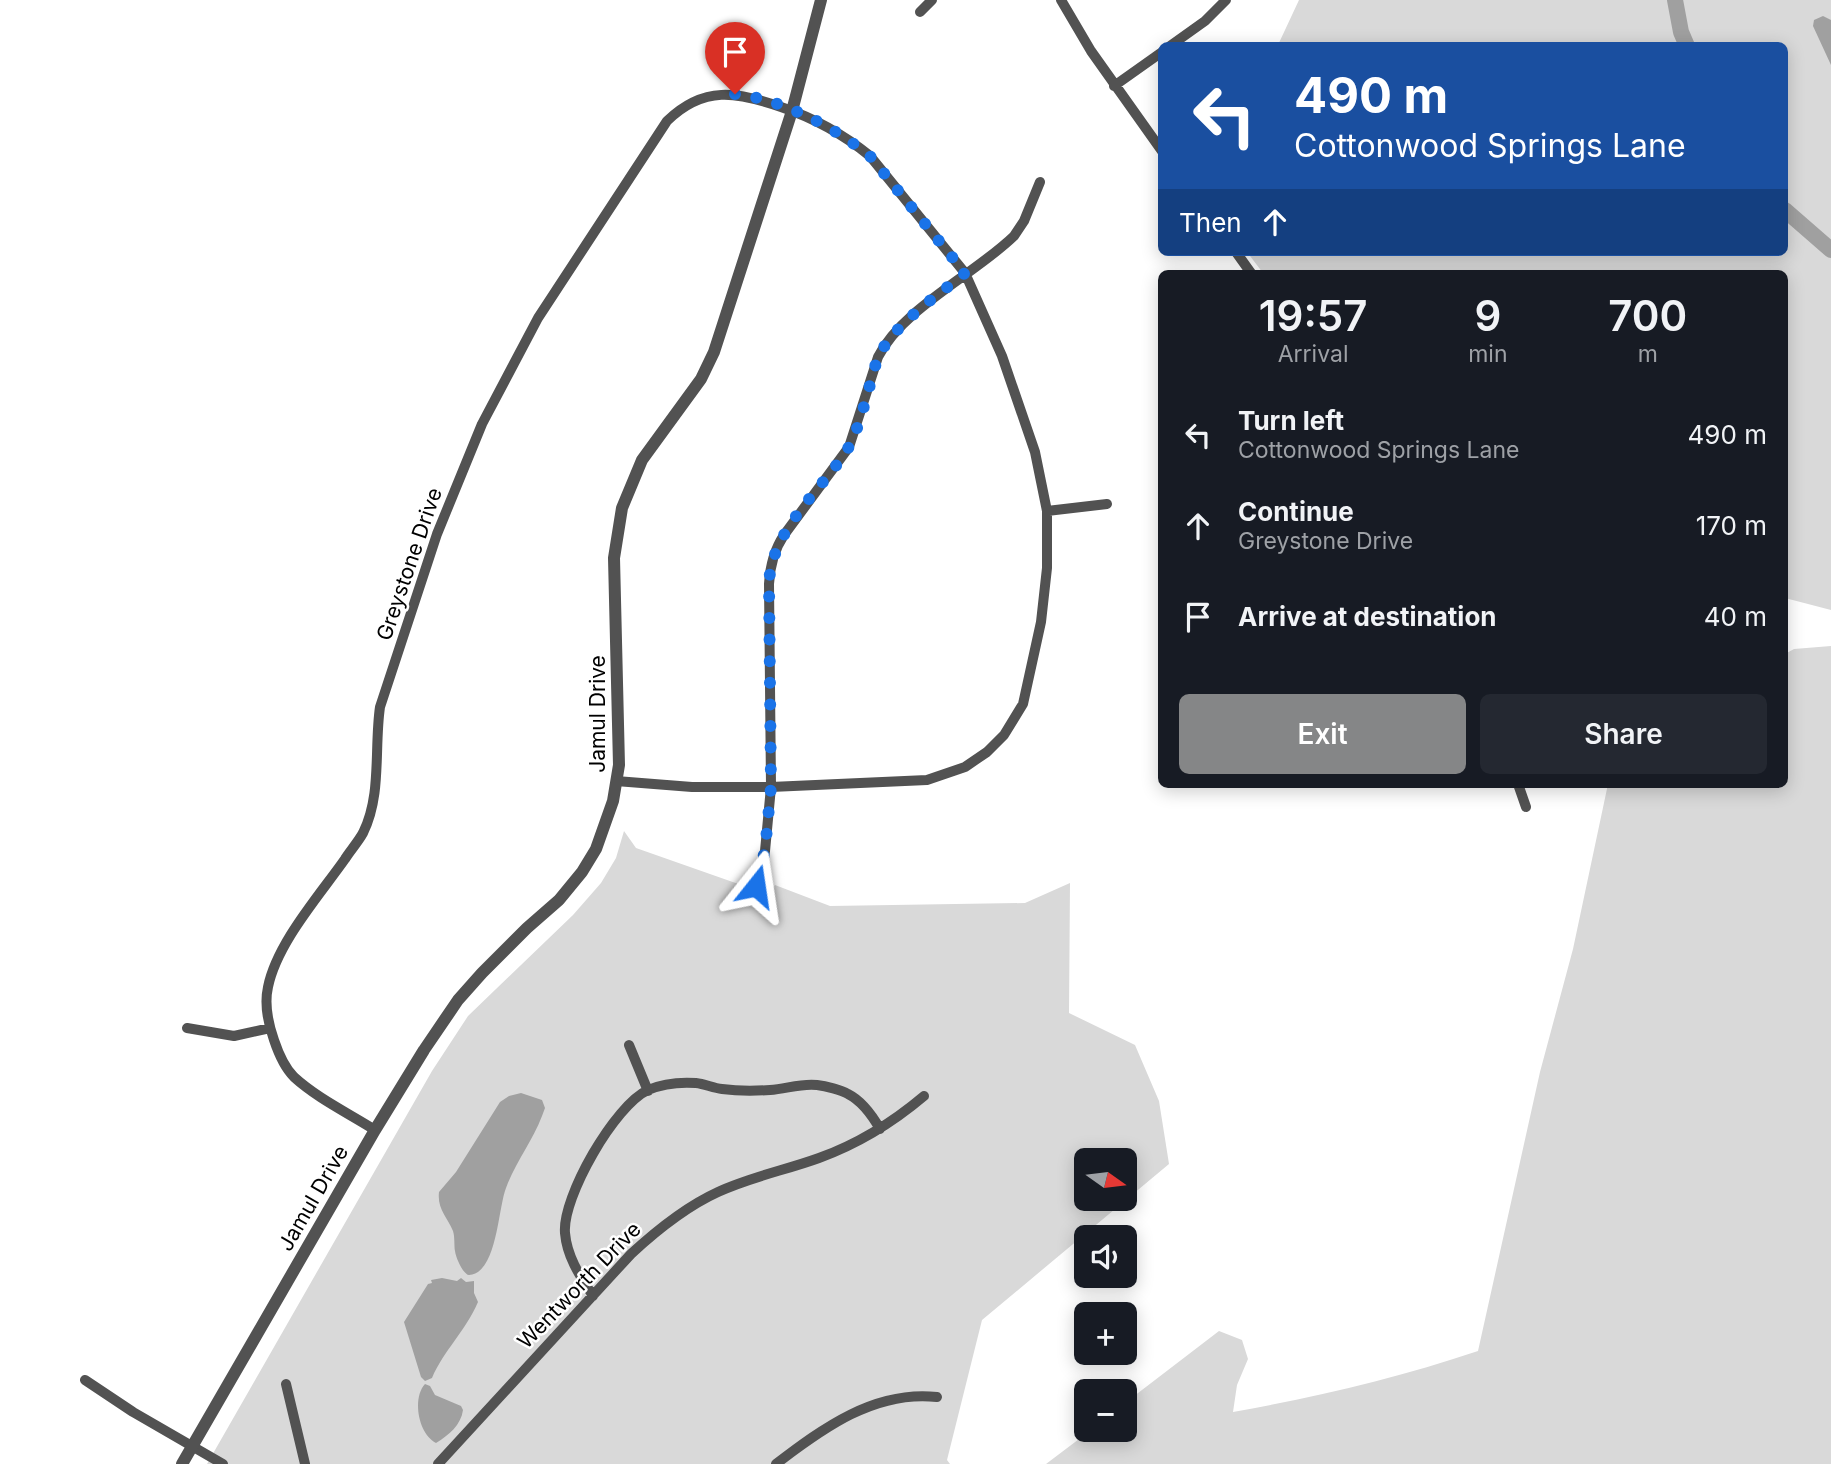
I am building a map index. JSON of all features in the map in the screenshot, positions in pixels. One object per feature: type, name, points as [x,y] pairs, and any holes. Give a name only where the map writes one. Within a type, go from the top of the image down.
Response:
[{"type":"street","name":"Jamul Drive","points":[[181,1464],[424,1050],[458,1000],[482,972],[559,900],[582,872],[606,826],[619,765],[614,558],[622,508],[642,460],[701,379],[714,352],[792,111],[821,0]]},
{"type":"street","points":[[920,12],[932,0]]},
{"type":"street","points":[[1061,0],[1114,86],[1158,146]]},
{"type":"street","points":[[1176,42],[1205,21],[1226,0]]},
{"type":"street","points":[[1114,86],[1158,55]]},
{"type":"street","name":"Greystone Drive","points":[[375,1130],[292,1075],[278,1051],[270,1028],[267,1007],[268,988],[280,954],[363,833],[373,805],[380,707],[436,534],[482,424],[538,318],[662,128],[674,114],[697,100],[725,93],[749,96],[822,123],[870,156],[965,273],[1002,356],[1021,407],[1035,452],[1046,511],[1047,568],[1041,622],[1029,685],[1018,715],[996,744],[965,767],[927,780],[771,787],[692,787],[616,781]]},
{"type":"street","points":[[756,886],[765,850],[771,787],[769,584],[776,549],[849,447],[885,343],[896,330],[1014,236],[1024,221],[1040,182]]},
{"type":"street","points":[[1046,511],[1107,504]]},
{"type":"street","points":[[1519,788],[1526,807]]},
{"type":"street","points":[[187,1028],[234,1036],[270,1028]]},
{"type":"street","points":[[629,1045],[648,1090]]},
{"type":"street","points":[[593,1296],[568,1251],[565,1225],[568,1206],[575,1188],[612,1125],[627,1106],[648,1090],[672,1084],[696,1083],[722,1089],[759,1090],[818,1085],[848,1094],[870,1112],[880,1129]]},
{"type":"street","name":"Wentworth Drive","points":[[438,1464],[647,1239],[693,1205],[731,1187],[854,1144],[880,1129],[924,1096]]},
{"type":"street","points":[[86,1380],[133,1412],[223,1464]]},
{"type":"street","points":[[286,1384],[305,1464]]},
{"type":"street","points":[[776,1464],[837,1420],[865,1408],[917,1395],[937,1397]]},
{"type":"shaded area","points":[[1299,0],[1831,0],[1831,610],[1788,599],[1788,270],[1261,270],[1250,256],[1788,256],[1788,42],[1279,42]]},
{"type":"shaded area","points":[[1823,16],[1831,20],[1831,65],[1813,26],[1814,20]]},
{"type":"shaded area","points":[[1831,646],[1831,1464],[1046,1464],[1075,1442],[1137,1442],[1137,1394],[1219,1331],[1242,1340],[1248,1359],[1237,1385],[1233,1412],[1357,1386],[1478,1351],[1540,1072],[1573,949],[1607,788],[1788,788],[1788,652],[1794,649]]},
{"type":"shaded area","points":[[624,831],[636,848],[770,895],[775,885],[830,906],[1025,903],[1070,883],[1069,1013],[1135,1045],[1159,1101],[1169,1164],[1138,1190],[1138,1148],[1074,1148],[1074,1211],[1113,1211],[1096,1225],[1074,1225],[1074,1243],[982,1320],[947,1460],[950,1464],[207,1464],[432,1071],[468,1016],[573,915],[601,883],[616,858]]},
{"type":"shaded area","points":[[521,1093],[542,1100],[545,1108],[506,1188],[491,1252],[478,1272],[469,1275],[457,1258],[453,1231],[441,1208],[439,1192],[456,1172],[500,1102]]},
{"type":"shaded area","points":[[442,1278],[474,1281],[474,1293],[478,1302],[432,1378],[425,1381],[421,1377],[404,1322],[428,1284],[432,1283],[431,1280]]},
{"type":"shaded area","points":[[425,1384],[430,1386],[435,1395],[461,1406],[463,1410],[454,1429],[436,1443],[425,1432],[419,1415],[419,1398]]},
{"type":"waterway","points":[[1675,0],[1685,42]]},
{"type":"waterway","points":[[1788,213],[1831,250]]},
{"type":"route","points":[[735,94],[749,96],[822,123],[870,156],[965,273],[896,330],[885,343],[849,447],[784,534],[773,556],[769,584],[771,787],[765,850],[756,886]]}]
